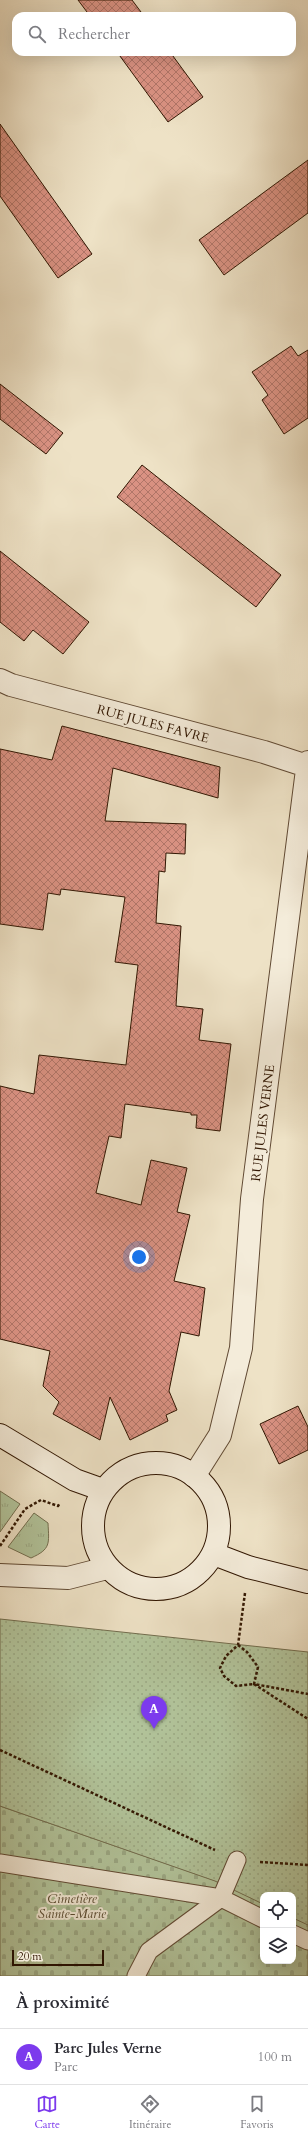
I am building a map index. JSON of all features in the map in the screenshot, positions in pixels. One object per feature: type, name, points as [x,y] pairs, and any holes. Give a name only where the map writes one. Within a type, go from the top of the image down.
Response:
[{"type":"street","name":"RUE JULES FAVRE","points":[[0,680],[11,685],[308,764]]},
{"type":"street","name":"RUE JULES VERNE","points":[[194,1476],[220,1435],[241,1348],[252,1199],[308,764]]},
{"type":"street","points":[[0,1435],[75,1480],[103,1490]]},
{"type":"street","points":[[153,1463],[168,1464],[182,1468],[194,1476],[205,1486],[218,1511],[219,1525],[214,1554],[203,1569],[190,1580],[173,1587],[155,1590],[137,1587],[121,1580],[107,1568],[98,1554],[93,1538],[92,1521],[94,1510],[103,1490],[113,1479],[125,1470],[138,1465],[153,1463]]},
{"type":"street","points":[[214,1554],[248,1567],[308,1582]]},
{"type":"street","points":[[0,1574],[68,1578],[107,1568]]},
{"type":"lane","points":[[136,1976],[150,1951],[221,1898],[237,1860]]},
{"type":"lane","points":[[0,1863],[221,1898],[260,1918]]},
{"type":"lane","points":[[296,1935],[308,1941]]},
{"type":"path","points":[[0,1546],[25,1509]]},
{"type":"path","points":[[248,1567],[238,1644],[226,1656],[220,1668],[224,1676],[236,1686],[254,1684],[308,1694]]},
{"type":"path","points":[[238,1644],[248,1652],[258,1667],[254,1684]]},
{"type":"path","points":[[254,1684],[308,1719]]},
{"type":"path","points":[[0,1750],[237,1860],[308,1865]]},
{"type":"green space","points":[[0,1491],[20,1504],[0,1532]]},
{"type":"green space","points":[[34,1513],[48,1523],[49,1536],[45,1549],[38,1555],[31,1558],[8,1547]]},
{"type":"green space","points":[[0,1619],[308,1652],[308,1925],[296,1919],[296,1892],[260,1892],[260,1903],[215,1881],[0,1806]]},
{"type":"green space","name":"Cimetière Sainte-Marie","points":[[0,1806],[248,1892],[260,1898],[260,1964],[296,1964],[296,1915],[308,1921],[308,1976],[0,1976]]},
{"type":"building","points":[[78,0],[132,0],[141,12],[87,12]]},
{"type":"building","points":[[120,56],[173,56],[203,97],[168,122]]},
{"type":"building","points":[[0,124],[92,254],[58,278],[0,196]]},
{"type":"building","points":[[308,160],[308,213],[224,275],[199,240]]},
{"type":"building","points":[[291,346],[298,356],[308,350],[308,418],[284,434],[262,400],[268,395],[252,372]]},
{"type":"building","points":[[0,384],[63,433],[46,454],[0,419]]},
{"type":"building","points":[[142,465],[281,575],[256,607],[117,497]]},
{"type":"building","points":[[0,551],[89,622],[63,654],[33,630],[24,641],[0,622]]},
{"type":"building","points":[[62,726],[220,767],[218,798],[113,768],[105,821],[186,824],[185,854],[166,853],[165,872],[159,871],[156,923],[181,926],[176,1006],[203,1009],[199,1040],[231,1044],[220,1131],[196,1128],[197,1115],[191,1115],[191,1113],[125,1104],[121,1138],[109,1136],[96,1193],[141,1205],[151,1160],[187,1168],[177,1212],[190,1215],[174,1281],[205,1288],[199,1336],[181,1332],[169,1391],[177,1410],[166,1415],[168,1421],[130,1440],[110,1397],[100,1440],[53,1414],[59,1402],[43,1386],[50,1351],[0,1339],[0,1086],[34,1094],[39,1055],[126,1065],[138,965],[115,962],[125,897],[61,889],[60,895],[48,893],[43,930],[0,924],[0,749],[52,760]]},
{"type":"building","points":[[298,1406],[308,1427],[308,1450],[279,1464],[260,1424]]},
{"type":"place","name":"Parc Jules Verne","points":[[154,1729]]}]
